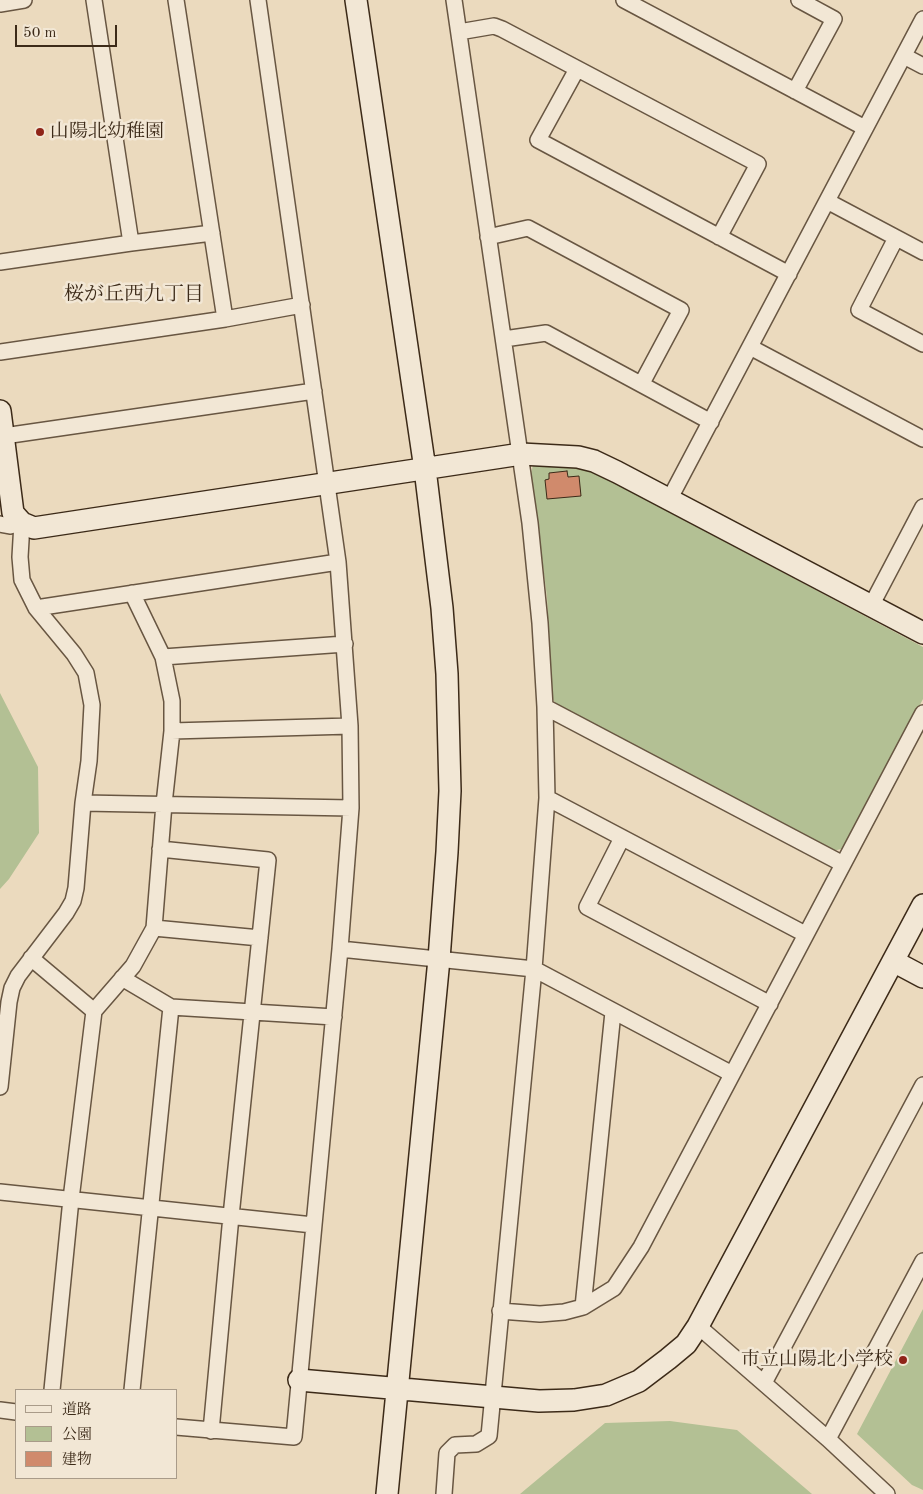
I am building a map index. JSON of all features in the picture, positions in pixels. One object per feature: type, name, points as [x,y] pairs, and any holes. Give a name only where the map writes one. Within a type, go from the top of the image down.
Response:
[{"type":"street","points":[[0,4],[24,0]]},
{"type":"street","points":[[94,0],[131,243]]},
{"type":"street","points":[[176,0],[225,319]]},
{"type":"street","points":[[178,1427],[294,1437],[334,1017],[351,808],[350,726],[338,562],[258,0]]},
{"type":"street","points":[[356,0],[425,469],[442,608],[447,674],[450,791],[439,959],[387,1494]]},
{"type":"street","points":[[444,1494],[448,1452],[455,1445],[476,1444],[489,1436],[534,969],[547,798],[545,707],[540,623],[521,454],[454,0]]},
{"type":"street","points":[[624,0],[866,128]]},
{"type":"street","points":[[795,91],[834,19],[799,0]]},
{"type":"street","points":[[669,500],[923,19]]},
{"type":"street","points":[[459,32],[494,26],[758,164],[719,237]]},
{"type":"street","points":[[904,56],[923,66]]},
{"type":"street","points":[[576,70],[538,140],[789,274]]},
{"type":"street","points":[[827,201],[923,252]]},
{"type":"street","points":[[488,237],[528,228],[681,310],[642,384]]},
{"type":"street","points":[[0,262],[212,233]]},
{"type":"street","points":[[896,238],[859,310],[923,344]]},
{"type":"street","points":[[0,352],[225,319],[302,305]]},
{"type":"street","points":[[504,339],[546,333],[711,422]]},
{"type":"street","points":[[750,347],[923,439]]},
{"type":"street","points":[[4,436],[314,391]]},
{"type":"street","points":[[0,411],[13,513],[22,523],[34,528],[521,454],[578,457],[594,461],[923,633]]},
{"type":"street","points":[[871,606],[923,507]]},
{"type":"street","points":[[0,524],[10,526],[22,523]]},
{"type":"street","points":[[0,1087],[12,988],[18,976],[73,901],[76,888],[92,705],[86,673],[74,654],[36,608],[22,580],[20,557],[22,523]]},
{"type":"street","points":[[36,608],[338,562]]},
{"type":"street","points":[[52,1389],[71,1200],[94,1011],[134,966],[154,928],[172,731],[172,700],[163,657],[132,593]]},
{"type":"street","points":[[163,657],[345,644]]},
{"type":"street","points":[[545,707],[843,864]]},
{"type":"street","points":[[500,1311],[540,1314],[564,1312],[583,1307],[614,1288],[641,1247],[923,713]]},
{"type":"street","points":[[172,731],[350,726]]},
{"type":"street","points":[[547,798],[805,934]]},
{"type":"street","points":[[83,803],[351,808]]},
{"type":"street","points":[[622,838],[587,907],[770,1004]]},
{"type":"street","points":[[160,849],[268,860],[211,1431]]},
{"type":"street","points":[[299,1380],[539,1401],[574,1400],[606,1395],[638,1381],[668,1359],[686,1344],[698,1326],[923,905]]},
{"type":"street","points":[[154,928],[260,938]]},
{"type":"street","points":[[340,949],[534,969],[732,1074]]},
{"type":"street","points":[[31,958],[94,1011]]},
{"type":"street","points":[[893,961],[923,977]]},
{"type":"street","points":[[122,978],[171,1007],[334,1017]]},
{"type":"street","points":[[132,1389],[171,1007]]},
{"type":"street","points":[[583,1307],[613,1012]]},
{"type":"street","points":[[764,1383],[923,1085]]},
{"type":"street","points":[[0,1192],[313,1225]]},
{"type":"street","points":[[828,1439],[923,1261]]},
{"type":"street","points":[[698,1326],[828,1439],[886,1494]]},
{"type":"street","points":[[0,1410],[15,1412]]},
{"type":"green space","points":[[558,463],[590,470],[923,647],[923,699],[845,848],[833,851],[558,707],[552,698],[547,597],[531,473],[533,465]]},
{"type":"green space","points":[[0,693],[38,767],[39,833],[9,879],[0,889]]},
{"type":"green space","name":"市立山陽北小学校","points":[[923,1309],[923,1490],[912,1485],[857,1434]]},
{"type":"green space","points":[[670,1421],[737,1430],[812,1494],[520,1494],[605,1423]]},
{"type":"building","points":[[567,471],[568,477],[579,476],[581,496],[547,499],[545,480],[549,479],[549,473]]},
{"type":"place","name":"山陽北幼稚園","points":[[40,132]]},
{"type":"place","name":"市立山陽北小学校","points":[[903,1360]]},
{"type":"district","name":"桜が丘西九丁目","points":[[134,295]]}]
